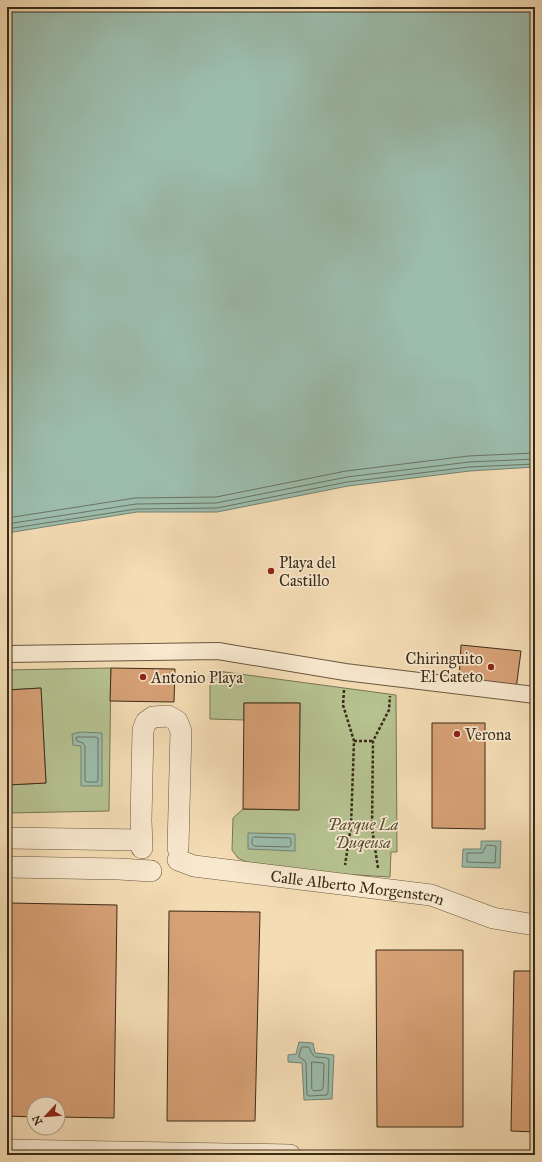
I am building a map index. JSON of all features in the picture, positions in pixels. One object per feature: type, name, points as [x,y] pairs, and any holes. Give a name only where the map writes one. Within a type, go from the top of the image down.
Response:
[{"type":"street","points":[[7,654],[218,651],[345,672],[535,695]]},
{"type":"street","points":[[7,867],[119,869],[151,871],[157,873],[170,870],[175,866],[178,854],[181,731],[177,722],[168,716],[153,718],[146,722],[143,730],[140,820],[142,861],[151,871]]},
{"type":"street","name":"Calle Alberto Morgenstern","points":[[142,844],[148,839],[160,835],[166,835],[171,838],[178,854],[194,866],[431,896],[493,918],[535,925]]},
{"type":"street","points":[[7,838],[142,844]]},
{"type":"street","points":[[7,1150],[290,1155]]},
{"type":"path","points":[[342,885],[351,826],[354,741],[343,705],[345,672]]},
{"type":"path","points":[[382,889],[372,826],[373,741],[389,710],[392,678]]},
{"type":"path","points":[[354,741],[373,741]]},
{"type":"path","points":[[351,826],[372,826]]},
{"type":"green space","points":[[111,668],[109,811],[7,813],[7,785],[46,783],[41,688],[7,690],[7,670]]},
{"type":"green space","name":"Parque La Duqeusa","points":[[210,670],[396,695],[397,852],[391,852],[390,877],[327,873],[247,862],[238,858],[232,850],[233,818],[243,809],[299,810],[300,703],[244,703],[244,720],[210,719]]},
{"type":"water","points":[[7,7],[535,7],[535,467],[470,471],[348,486],[217,512],[137,512],[7,533]]},
{"type":"water","points":[[81,732],[102,733],[102,786],[81,786],[81,746],[73,745],[72,734]]},
{"type":"water","points":[[248,833],[295,834],[295,851],[248,849]]},
{"type":"water","points":[[481,841],[501,841],[500,868],[462,867],[463,849],[481,849]]},
{"type":"water","points":[[299,1042],[313,1043],[315,1053],[334,1055],[332,1099],[304,1100],[302,1063],[288,1062],[288,1055],[296,1054]]},
{"type":"building","points":[[8,617],[9,647],[7,647]]},
{"type":"building","points":[[461,645],[521,651],[516,689],[459,681]]},
{"type":"building","name":"Antonio Playa","points":[[111,668],[175,669],[174,702],[110,701]]},
{"type":"building","points":[[41,688],[46,783],[7,785],[7,690]]},
{"type":"building","points":[[244,703],[300,703],[299,810],[243,809]]},
{"type":"building","points":[[432,723],[485,723],[485,829],[432,828]]},
{"type":"building","points":[[534,764],[535,776],[532,775],[531,771],[532,765]]},
{"type":"building","points":[[8,903],[117,905],[114,1118],[66,1117],[66,1096],[26,1096],[26,1117],[7,1116]]},
{"type":"building","points":[[169,911],[260,912],[255,1121],[167,1121]]},
{"type":"building","points":[[376,950],[463,950],[463,1127],[377,1127]]},
{"type":"building","points":[[514,971],[535,971],[535,1132],[511,1131]]},
{"type":"place","name":"Playa del Castillo","points":[[271,571]]},
{"type":"place","name":"Chiringuito El Cateto","points":[[491,667]]},
{"type":"place","name":"Antonio Playa","points":[[143,677]]},
{"type":"place","name":"Verona","points":[[457,734]]}]
